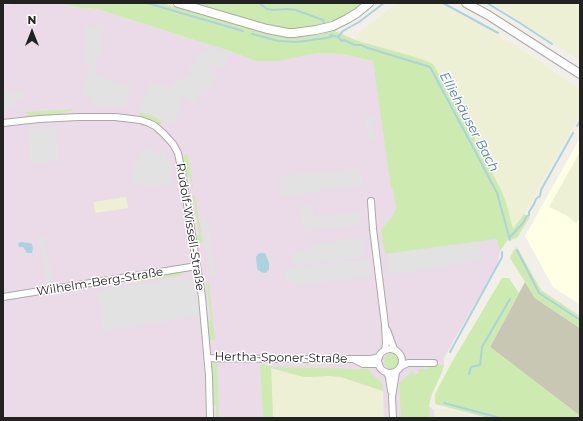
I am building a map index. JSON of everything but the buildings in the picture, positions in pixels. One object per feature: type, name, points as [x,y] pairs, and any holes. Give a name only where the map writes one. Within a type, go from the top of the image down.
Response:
[{"type":"street","points":[[178,3],[267,29],[294,33],[333,26],[357,13],[369,3]]},
{"type":"street","points":[[466,3],[580,74]]},
{"type":"street","name":"Rudolf-Wissell-Straße","points":[[3,123],[39,119],[115,117],[140,120],[155,126],[173,144],[178,153],[202,297],[208,358],[210,418]]},
{"type":"street","points":[[371,200],[373,229],[385,325],[385,350]]},
{"type":"street","name":"Wilhelm-Berg-Straße","points":[[3,297],[197,266]]},
{"type":"street","points":[[385,325],[394,349]]},
{"type":"street","points":[[393,418],[389,377],[387,373],[382,370],[378,357],[385,350],[394,349],[399,352],[403,358],[402,366]]},
{"type":"street","name":"Hertha-Sponer-Straße","points":[[208,358],[371,359],[378,357]]},
{"type":"street","points":[[403,358],[418,359],[427,362]]},
{"type":"street","name":"Hertha-Sponer-Straße","points":[[354,359],[363,364],[379,364]]},
{"type":"street","points":[[387,373],[396,372],[408,363],[434,362]]},
{"type":"street","points":[[392,397],[396,372]]},
{"type":"shaded area","points":[[21,3],[60,3],[82,8],[97,9],[232,52],[255,61],[323,53],[341,54],[373,61],[487,212],[500,251],[498,263],[444,358],[442,372],[431,396],[429,406],[434,410],[444,409],[477,418],[3,418],[3,5]]},
{"type":"shaded area","points":[[397,3],[440,3],[515,45],[580,89],[580,115],[524,214],[513,230],[506,202],[501,190],[457,104],[433,64],[415,57],[355,40],[360,32]]},
{"type":"shaded area","points":[[492,3],[580,3],[580,57],[578,58],[573,56]]},
{"type":"shaded area","points":[[84,26],[102,26],[102,58],[96,58],[96,76],[131,87],[125,108],[91,106],[93,98],[82,95],[82,89],[90,67],[89,63],[84,63]]},
{"type":"shaded area","points":[[207,47],[229,53],[224,69],[208,64],[207,67],[217,77],[192,103],[184,96],[177,118],[171,125],[159,117],[140,110],[149,82],[171,88],[172,84],[191,75],[187,69],[195,65],[199,51],[205,53]]},
{"type":"shaded area","points":[[9,89],[11,94],[24,90],[26,98],[15,100],[13,101],[14,106],[3,109],[3,91]]},
{"type":"shaded area","points":[[367,115],[373,117],[375,139],[369,140],[366,122]]},
{"type":"shaded area","points":[[57,128],[58,161],[30,163],[29,130]]},
{"type":"shaded area","points":[[580,138],[580,305],[553,287],[525,236]]},
{"type":"shaded area","points":[[156,149],[157,155],[159,155],[163,150],[169,156],[165,161],[171,161],[174,169],[169,170],[173,184],[145,188],[144,182],[131,184],[133,165],[136,159],[140,157],[140,151]]},
{"type":"shaded area","points":[[580,152],[580,218],[576,223],[566,215],[549,207]]},
{"type":"shaded area","points":[[360,167],[363,185],[281,196],[279,177]]},
{"type":"shaded area","points":[[126,197],[128,208],[95,213],[94,202]]},
{"type":"shaded area","points":[[312,205],[314,217],[359,211],[361,224],[304,232],[300,207]]},
{"type":"shaded area","points":[[207,217],[216,276],[210,276],[201,218]]},
{"type":"shaded area","points":[[44,235],[52,282],[46,283],[38,236]]},
{"type":"shaded area","points":[[363,238],[365,257],[339,260],[339,262],[369,260],[371,276],[294,286],[293,280],[286,281],[285,269],[333,263],[332,261],[293,266],[291,252],[313,249],[313,244]]},
{"type":"shaded area","points":[[479,242],[482,261],[449,265],[449,267],[389,274],[386,254]]},
{"type":"shaded area","points":[[185,277],[195,285],[199,316],[103,331],[97,291]]},
{"type":"shaded area","points":[[525,282],[535,298],[580,328],[580,416],[490,347]]},
{"type":"shaded area","points":[[270,362],[335,362],[332,365],[311,365],[273,364]]},
{"type":"shaded area","points":[[271,368],[307,377],[341,377],[383,391],[384,418],[273,418]]},
{"type":"shaded area","points":[[444,409],[477,418],[434,418],[434,410]]},
{"type":"green space","points":[[58,3],[162,3],[286,37],[318,35],[333,30],[355,40],[427,61],[433,64],[457,104],[501,190],[506,202],[513,229],[524,214],[530,217],[517,238],[507,241],[500,251],[496,239],[385,254],[381,230],[393,215],[396,208],[393,188],[391,188],[373,61],[341,54],[323,53],[279,61],[255,61],[232,52],[97,9],[82,8]]},
{"type":"green space","points":[[191,3],[363,3],[351,12],[323,24],[309,28],[290,29],[258,23]]},
{"type":"green space","points":[[72,109],[72,111],[63,112],[63,114],[28,117],[26,112]]},
{"type":"green space","points":[[139,112],[155,117],[163,122],[158,125],[140,117]]},
{"type":"green space","points":[[187,154],[193,188],[189,174],[186,175],[183,156]]},
{"type":"green space","points":[[193,196],[195,196],[203,243],[197,243],[196,236],[199,235]]},
{"type":"green space","points":[[517,247],[541,290],[580,316],[580,328],[535,298],[510,258],[513,251]]},
{"type":"green space","points":[[182,272],[182,275],[136,282],[135,280]]},
{"type":"green space","points":[[502,278],[509,278],[519,293],[490,347],[580,416],[580,418],[488,418],[435,404],[435,395],[438,388]]},
{"type":"green space","points":[[206,283],[209,283],[215,340],[210,340],[208,321],[211,320]]},
{"type":"green space","points":[[392,353],[398,355],[400,361],[398,367],[392,369],[386,367],[384,361],[386,355]]},
{"type":"green space","points":[[217,361],[219,418],[216,417],[216,405],[214,405],[212,368],[212,364]]},
{"type":"green space","points":[[260,364],[271,367],[368,369],[382,383],[383,391],[341,377],[307,377],[271,368],[273,418],[263,418]]},
{"type":"green space","points":[[444,365],[431,396],[429,406],[430,418],[401,418],[399,383],[413,370],[413,374],[419,374],[419,369],[429,369],[429,366]]},
{"type":"water","points":[[20,242],[32,244],[32,253],[27,253],[23,247],[19,247],[18,244]]},
{"type":"water","points":[[260,253],[265,253],[269,263],[269,269],[265,273],[261,272],[257,268],[256,257]]},
{"type":"waterway","points":[[147,3],[243,31]]},
{"type":"waterway","name":"Elliehäuser Bach","points":[[259,3],[267,9],[296,10],[323,20],[324,23]]},
{"type":"waterway","points":[[338,37],[343,31],[359,22],[384,3]]},
{"type":"waterway","points":[[443,3],[498,33]]},
{"type":"waterway","points":[[487,3],[552,44]]},
{"type":"waterway","points":[[252,34],[279,41],[297,42],[333,36]]},
{"type":"waterway","name":"Elliehäuser Bach","points":[[330,35],[338,37],[342,41],[344,40],[355,45],[361,45],[430,67],[497,193],[510,240]]},
{"type":"waterway","points":[[577,126],[580,121]]},
{"type":"waterway","points":[[510,237],[529,215],[529,212],[536,199],[540,196],[541,190],[573,133]]},
{"type":"waterway","name":"Elliehäuser Bach","points":[[517,250],[539,293],[580,320]]},
{"type":"waterway","points":[[450,352],[502,257],[502,252]]},
{"type":"waterway","points":[[469,374],[471,367],[480,365],[482,347],[510,299]]},
{"type":"waterway","points":[[444,403],[500,418]]}]
